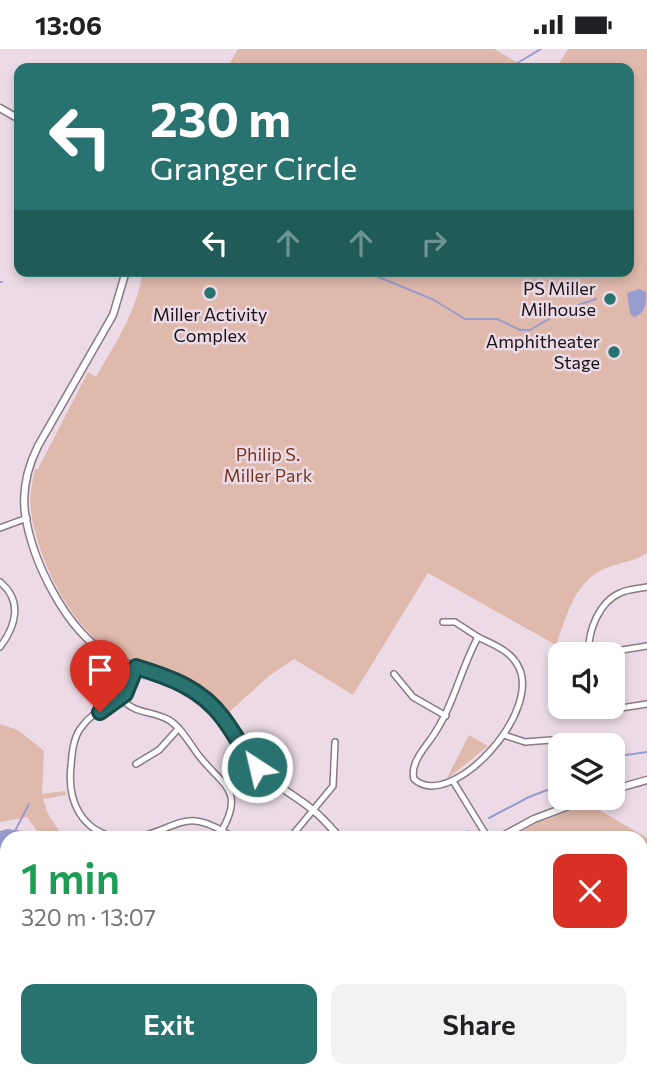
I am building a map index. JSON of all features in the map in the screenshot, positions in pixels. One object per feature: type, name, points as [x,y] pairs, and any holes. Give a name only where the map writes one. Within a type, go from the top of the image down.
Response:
[{"type":"main road","points":[[124,277],[113,315],[35,452],[26,485],[27,518],[44,568],[68,617],[100,650],[136,667],[178,681],[200,695],[222,716],[257,767],[315,812],[333,831]]},
{"type":"main road","points":[[625,786],[647,780]]},
{"type":"main road","points":[[512,831],[558,810]]},
{"type":"street","points":[[0,528],[27,518]]},
{"type":"street","points":[[0,582],[13,598],[16,615],[11,631],[0,647]]},
{"type":"street","points":[[592,642],[595,622],[608,601],[622,592],[647,587]]},
{"type":"street","points":[[443,622],[454,622],[478,636],[512,657],[521,671],[523,698],[504,734],[493,748],[453,781],[432,787],[421,784],[412,775],[419,756],[446,716],[463,665],[478,636]]},
{"type":"street","points":[[625,649],[647,646]]},
{"type":"street","points":[[97,831],[84,821],[71,796],[69,779],[73,747],[78,733],[93,716],[121,698],[128,690],[136,667]]},
{"type":"street","points":[[394,674],[413,697],[446,716]]},
{"type":"street","points":[[121,698],[135,711],[162,717],[178,729],[230,792],[231,810],[222,830],[202,821],[185,821],[156,831]]},
{"type":"street","points":[[625,707],[647,704]]},
{"type":"street","points":[[136,764],[159,750],[178,729]]},
{"type":"street","points":[[504,734],[525,742],[548,740]]},
{"type":"street","points":[[297,831],[315,812],[335,781],[335,742]]},
{"type":"street","points":[[453,781],[484,831]]},
{"type":"green space","points":[[238,49],[494,49],[518,63],[230,63]]},
{"type":"green space","name":"Philip S. Miller Park","points":[[568,49],[647,49],[647,553],[606,568],[586,581],[568,611],[557,642],[551,642],[428,573],[353,695],[294,659],[269,676],[227,714],[213,699],[186,681],[128,659],[97,640],[69,608],[48,569],[34,529],[30,506],[31,490],[35,469],[38,469],[88,372],[96,377],[125,326],[142,277],[634,277],[634,63],[559,63]]},
{"type":"green space","points":[[0,724],[18,730],[44,751],[42,794],[65,791],[66,795],[43,799],[48,814],[59,831],[37,831],[27,817],[0,822]]},
{"type":"green space","points":[[469,735],[488,746],[446,780]]},
{"type":"green space","points":[[573,810],[599,810],[635,831],[523,831]]},
{"type":"water","points":[[639,289],[646,292],[646,304],[641,313],[634,317],[630,313],[627,293]]},
{"type":"waterway","points":[[517,63],[541,49]]},
{"type":"waterway","points":[[379,277],[432,299],[465,319],[497,319],[520,330],[530,330],[566,309],[596,299]]},
{"type":"waterway","points":[[625,755],[647,752]]},
{"type":"waterway","points":[[489,818],[548,790]]},
{"type":"waterway","points":[[15,831],[29,804]]},
{"type":"place","name":"Miller Activity Complex","points":[[210,293]]},
{"type":"place","name":"PS Miller Milhouse","points":[[610,299]]},
{"type":"place","name":"Amphitheater Stage","points":[[614,352]]},
{"type":"route","points":[[100,712],[115,704],[125,694],[136,667],[171,678],[193,689],[216,709],[257,767]]}]
